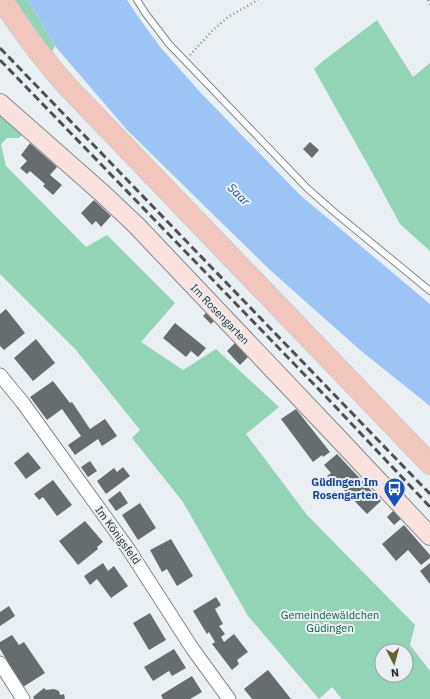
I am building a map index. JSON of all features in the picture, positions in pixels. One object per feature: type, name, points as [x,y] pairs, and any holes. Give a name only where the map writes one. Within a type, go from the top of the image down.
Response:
[{"type":"main road","points":[[2,0],[31,43],[67,86],[430,464]]},
{"type":"street","name":"Im Rosengarten","points":[[0,103],[136,225],[430,536]]},
{"type":"street","name":"Im Königsfeld","points":[[0,375],[23,403],[129,550],[192,648],[228,699]]},
{"type":"street","points":[[0,663],[23,699]]},
{"type":"lane","points":[[137,0],[164,38],[184,62],[307,188],[333,212],[430,291]]},
{"type":"path","points":[[184,62],[213,30],[228,17],[258,0]]},
{"type":"path","points":[[428,0],[430,5]]},
{"type":"green space","points":[[14,0],[28,0],[55,46],[51,53],[31,28]]},
{"type":"green space","points":[[377,20],[413,77],[430,63],[430,251],[400,224],[314,69]]},
{"type":"green space","name":"Gemeindewäldchen Güdingen","points":[[0,115],[23,134],[19,138],[7,138],[1,144],[6,166],[86,247],[107,235],[175,303],[141,342],[183,370],[216,349],[279,407],[246,434],[307,515],[415,625],[410,643],[374,643],[374,683],[414,683],[414,650],[430,671],[430,699],[342,699],[332,687],[319,699],[248,616],[183,502],[132,438],[140,430],[76,350],[0,274]]},
{"type":"water","name":"Saar","points":[[28,0],[127,0],[161,48],[201,93],[300,195],[430,304],[430,406],[360,350],[270,270],[128,131],[55,46]]},
{"type":"building","points":[[310,142],[319,150],[312,158],[303,149]]},
{"type":"building","points":[[30,143],[57,167],[50,175],[62,185],[53,195],[43,186],[45,184],[30,171],[27,174],[20,168],[27,161],[21,155]]},
{"type":"building","points":[[94,200],[111,216],[101,227],[96,221],[92,225],[81,213]]},
{"type":"building","points":[[6,309],[25,333],[4,350],[0,346],[0,314]]},
{"type":"building","points":[[207,312],[215,320],[211,324],[203,316]]},
{"type":"building","points":[[175,323],[206,348],[198,357],[191,351],[186,357],[163,338]]},
{"type":"building","points":[[36,339],[55,363],[33,381],[14,358]]},
{"type":"building","points":[[235,343],[248,357],[240,365],[227,351]]},
{"type":"building","points":[[53,381],[70,403],[72,402],[90,429],[105,419],[117,436],[102,446],[98,439],[75,455],[68,445],[81,436],[62,409],[47,420],[30,397]]},
{"type":"building","points":[[296,409],[330,452],[323,457],[322,455],[313,462],[281,419]]},
{"type":"building","points":[[28,452],[41,468],[26,479],[14,463]]},
{"type":"building","points":[[337,454],[381,501],[367,514],[341,487],[339,488],[327,476],[331,473],[324,465]]},
{"type":"building","points":[[90,461],[97,471],[88,477],[81,467]]},
{"type":"building","points":[[123,467],[130,476],[106,494],[97,481],[114,468],[117,472]]},
{"type":"building","points":[[53,480],[72,505],[57,516],[43,497],[39,500],[34,494]]},
{"type":"building","points":[[120,491],[128,503],[116,511],[108,500]]},
{"type":"building","points":[[140,503],[156,528],[138,540],[122,515]]},
{"type":"building","points":[[395,509],[402,518],[394,525],[387,517]]},
{"type":"building","points":[[85,521],[103,542],[97,547],[98,549],[78,565],[59,541]]},
{"type":"building","points":[[404,525],[430,555],[430,558],[421,565],[408,550],[396,561],[382,544]]},
{"type":"building","points":[[171,539],[193,576],[177,586],[167,569],[162,572],[150,550]]},
{"type":"building","points":[[103,563],[108,571],[114,566],[128,586],[111,598],[97,579],[90,585],[84,576]]},
{"type":"building","points":[[430,563],[430,584],[420,571]]},
{"type":"building","points":[[216,597],[221,605],[215,609],[223,624],[219,626],[225,634],[221,637],[224,642],[234,634],[248,652],[237,660],[239,664],[232,670],[212,644],[215,642],[209,632],[207,634],[193,611]]},
{"type":"building","points":[[9,606],[15,616],[0,626],[0,612]]},
{"type":"building","points":[[150,613],[166,640],[149,650],[133,623]]},
{"type":"building","points":[[12,635],[19,645],[24,642],[45,673],[23,687],[0,649],[0,642]]},
{"type":"building","points":[[174,649],[186,668],[172,676],[169,671],[153,681],[144,667]]},
{"type":"building","points":[[268,670],[291,699],[252,699],[244,689]]},
{"type":"building","points":[[192,676],[202,692],[190,699],[163,699],[161,695]]},
{"type":"building","points":[[44,688],[46,690],[54,689],[59,691],[60,695],[64,694],[65,699],[34,699],[33,697]]},
{"type":"railway","points":[[0,48],[430,494]]},
{"type":"railway","points":[[0,60],[331,402],[430,507]]},
{"type":"place","name":"Güdingen Im Rosengarten","points":[[394,508]]}]
